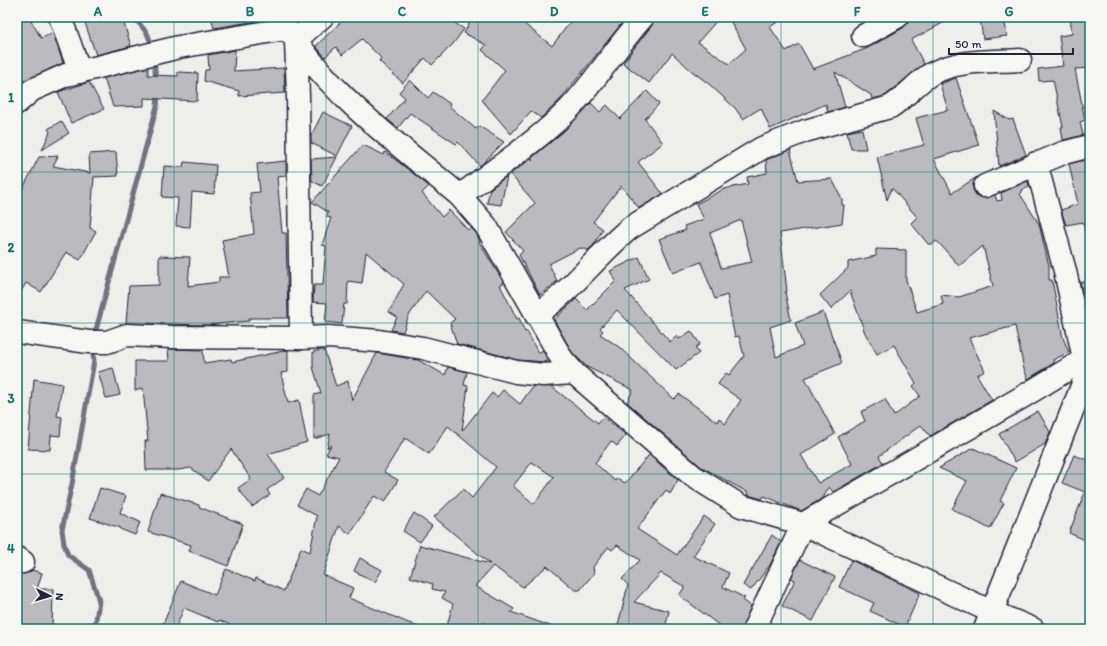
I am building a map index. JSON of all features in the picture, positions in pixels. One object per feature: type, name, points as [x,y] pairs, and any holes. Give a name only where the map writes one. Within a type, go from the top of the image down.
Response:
[{"type":"street","points":[[60,17],[80,72]]},
{"type":"street","points":[[17,103],[32,90],[66,75],[179,47],[279,30],[288,30],[322,17]]},
{"type":"street","points":[[460,196],[549,127],[568,110],[643,17]]},
{"type":"street","points":[[863,36],[897,17]]},
{"type":"street","points":[[288,30],[345,98],[460,196],[486,226],[562,359],[574,373],[693,476],[741,506],[802,524],[988,621],[1033,629]]},
{"type":"street","points":[[288,30],[298,97],[300,338]]},
{"type":"street","points":[[536,315],[555,302],[611,244],[630,228],[762,148],[805,131],[890,107],[902,100],[931,74],[952,66],[1020,60]]},
{"type":"street","points":[[985,186],[1062,153],[1090,146]]},
{"type":"street","points":[[988,621],[1088,360],[1036,164]]},
{"type":"street","points":[[17,332],[89,342],[107,342],[127,334],[172,337],[328,337],[379,340],[423,348],[516,372],[543,374],[574,373]]},
{"type":"street","points":[[754,629],[802,524],[1088,360]]},
{"type":"building","points":[[17,17],[29,17],[41,38],[53,33],[63,63],[22,82],[21,79],[17,81]]},
{"type":"building","points":[[83,17],[122,17],[131,46],[96,55]]},
{"type":"building","points":[[211,17],[269,17],[269,19],[214,28]]},
{"type":"building","points":[[346,17],[446,17],[464,29],[453,44],[432,65],[425,58],[403,83],[379,61],[381,58],[362,39],[342,55],[336,47],[325,57],[316,46]]},
{"type":"building","points":[[473,17],[528,17],[523,23],[552,46],[574,17],[616,17],[622,23],[559,101],[541,118],[531,111],[511,134],[482,100],[505,70],[482,50],[486,45],[464,33]]},
{"type":"building","points":[[655,17],[720,17],[698,42],[729,64],[746,49],[728,17],[785,17],[770,27],[786,51],[799,44],[813,69],[868,48],[903,28],[908,23],[909,17],[954,17],[911,40],[924,64],[885,96],[872,99],[871,95],[835,72],[845,107],[828,112],[826,104],[770,129],[761,108],[743,119],[735,108],[672,53],[649,83],[623,63],[652,25]]},
{"type":"building","points":[[980,17],[1002,17],[1002,23],[1005,23],[1007,36],[983,39]]},
{"type":"building","points":[[1070,17],[1090,17],[1090,68],[1075,69],[1085,120],[1080,122],[1083,135],[1063,140],[1061,127],[1063,127],[1053,80],[1039,81],[1038,69],[1063,66],[1059,36],[1072,34]]},
{"type":"building","points":[[235,50],[234,71],[284,68],[285,93],[239,96],[239,91],[204,81],[205,70],[209,70],[208,55]]},
{"type":"building","points":[[148,67],[148,75],[178,76],[178,72],[198,73],[197,101],[144,98],[144,106],[113,107],[104,78]]},
{"type":"building","points":[[956,78],[979,145],[934,159],[952,193],[977,177],[973,185],[973,190],[977,196],[984,198],[995,195],[997,201],[1002,200],[1001,193],[1028,181],[1029,187],[1022,190],[1020,194],[1039,224],[1049,266],[1049,280],[1052,280],[1063,338],[1069,352],[1053,360],[1054,363],[1028,379],[1024,369],[1015,326],[969,338],[985,371],[977,375],[992,400],[930,436],[921,425],[879,456],[883,463],[833,492],[829,487],[823,498],[801,511],[764,496],[762,499],[748,495],[749,493],[700,466],[627,402],[633,390],[587,367],[572,352],[554,320],[576,299],[587,310],[616,281],[610,271],[639,257],[649,279],[625,290],[670,342],[677,336],[679,339],[691,331],[700,344],[695,348],[699,353],[676,370],[617,310],[600,328],[603,331],[600,334],[619,347],[674,399],[679,394],[717,422],[719,418],[725,424],[741,400],[718,384],[726,373],[729,375],[744,356],[739,336],[735,337],[727,295],[715,299],[701,262],[673,273],[659,239],[686,230],[684,226],[704,219],[696,204],[724,189],[748,184],[747,177],[767,173],[766,160],[790,150],[798,181],[832,179],[842,199],[842,205],[844,205],[842,223],[780,233],[787,291],[785,292],[791,320],[770,327],[776,357],[803,346],[795,323],[823,312],[842,363],[805,378],[835,434],[801,455],[818,483],[852,464],[838,437],[865,421],[861,412],[885,399],[894,416],[920,396],[913,386],[916,383],[894,345],[877,354],[865,333],[850,291],[831,309],[820,295],[848,268],[848,262],[876,256],[876,249],[906,250],[906,280],[917,312],[943,304],[941,295],[959,297],[993,286],[983,246],[959,266],[939,243],[936,241],[933,244],[928,244],[911,223],[917,217],[892,188],[887,200],[877,157],[924,145],[916,118],[948,110],[940,84]],"holes":[[[741,220],[752,262],[721,268],[710,233]]]},
{"type":"building","points":[[410,80],[428,98],[433,92],[450,104],[449,106],[476,129],[479,126],[504,142],[480,166],[458,142],[456,144],[410,113],[398,128],[387,119],[405,98],[399,92]]},
{"type":"building","points":[[89,82],[104,109],[71,123],[58,92]]},
{"type":"building","points":[[647,91],[659,104],[645,119],[663,143],[638,162],[663,194],[639,208],[621,186],[593,222],[603,229],[593,246],[588,250],[580,248],[549,264],[557,281],[540,295],[519,255],[523,251],[506,232],[535,203],[510,174],[528,161],[533,160],[531,159],[564,131],[591,103],[600,112],[607,105],[620,119]]},
{"type":"building","points":[[994,111],[1009,120],[1013,119],[1026,155],[999,166]]},
{"type":"building","points":[[323,112],[352,126],[337,156],[311,143],[311,136]]},
{"type":"building","points":[[61,121],[69,133],[42,150],[50,132],[48,129]]},
{"type":"building","points":[[862,129],[866,149],[851,149],[847,132]]},
{"type":"building","points":[[363,145],[384,155],[385,152],[409,170],[429,186],[422,193],[442,217],[449,210],[468,230],[471,228],[476,233],[480,241],[479,242],[504,283],[500,285],[517,319],[519,318],[525,332],[527,331],[538,353],[543,350],[548,362],[518,360],[457,344],[450,323],[455,319],[426,291],[408,317],[403,332],[391,330],[397,317],[389,312],[404,284],[366,252],[362,283],[348,281],[347,304],[344,304],[342,324],[325,322],[327,303],[313,302],[314,285],[323,285],[326,246],[322,245],[331,218],[327,217],[328,212],[312,202]]},
{"type":"building","points":[[116,152],[118,176],[94,177],[90,228],[96,231],[80,260],[66,252],[41,292],[26,283],[17,298],[17,200],[39,157],[58,156],[53,166],[90,173],[89,154]]},
{"type":"building","points":[[337,157],[322,186],[312,181],[311,159]]},
{"type":"building","points":[[1090,159],[1090,231],[1085,231],[1083,222],[1066,225],[1061,210],[1078,204],[1069,164]]},
{"type":"building","points":[[286,161],[286,176],[277,177],[282,233],[286,233],[288,318],[249,318],[249,321],[207,325],[126,323],[129,286],[159,285],[159,256],[190,257],[188,286],[219,282],[219,277],[229,277],[222,240],[254,234],[250,193],[260,192],[257,164]]},
{"type":"building","points":[[184,162],[216,165],[214,194],[192,192],[190,227],[176,226],[178,198],[162,197],[164,166],[183,167]]},
{"type":"building","points":[[507,176],[501,205],[487,203],[490,189]]},
{"type":"building","points":[[1080,282],[1090,282],[1090,324],[1089,322]]},
{"type":"building","points":[[168,349],[203,350],[204,363],[231,359],[232,362],[288,350],[288,372],[281,373],[288,403],[299,400],[307,442],[268,454],[284,478],[267,490],[270,495],[252,507],[238,488],[251,479],[231,449],[208,481],[191,468],[178,470],[146,470],[145,441],[148,441],[143,388],[135,391],[135,361],[169,361]]},
{"type":"building","points":[[324,350],[336,386],[348,381],[352,400],[377,353],[418,360],[445,375],[448,367],[467,372],[464,385],[468,386],[462,431],[492,393],[497,397],[503,390],[520,404],[533,386],[552,387],[598,423],[603,417],[626,435],[617,446],[611,441],[595,463],[615,481],[617,478],[625,483],[649,455],[678,480],[670,494],[666,490],[637,529],[677,555],[704,516],[715,524],[693,556],[729,573],[723,587],[745,598],[743,600],[751,606],[742,629],[724,629],[679,595],[685,587],[661,573],[634,602],[669,611],[665,629],[617,629],[628,585],[622,579],[640,560],[617,545],[612,550],[608,547],[593,567],[594,573],[580,590],[575,590],[547,566],[523,587],[493,566],[475,586],[514,609],[511,612],[553,627],[553,629],[496,629],[483,622],[481,629],[446,629],[453,604],[442,598],[445,592],[432,589],[433,584],[410,577],[420,545],[490,564],[434,517],[463,489],[472,498],[496,467],[448,426],[429,454],[405,438],[384,472],[398,480],[385,502],[374,496],[350,534],[339,526],[323,575],[353,588],[349,598],[423,629],[239,629],[219,620],[218,622],[184,608],[175,629],[161,629],[181,581],[215,595],[226,569],[255,581],[256,578],[284,591],[301,548],[310,552],[317,516],[297,505],[306,489],[318,496],[339,457],[326,454],[331,445],[327,448],[330,434],[314,439],[314,395],[321,393],[313,367],[313,352]],"holes":[[[532,462],[554,477],[534,504],[513,486]]]},
{"type":"building","points":[[113,368],[120,395],[106,398],[98,372]]},
{"type":"building","points":[[34,379],[62,384],[57,416],[62,417],[60,436],[51,435],[50,450],[28,449]]},
{"type":"building","points":[[1038,411],[1050,432],[1045,444],[1015,462],[999,434]]},
{"type":"building","points":[[973,448],[1016,468],[1000,501],[1004,503],[990,529],[952,509],[967,481],[939,468]]},
{"type":"building","points":[[1074,455],[1090,461],[1090,542],[1069,533],[1085,492],[1062,483]]},
{"type":"building","points":[[100,488],[126,496],[120,513],[140,522],[135,535],[120,529],[121,528],[90,518]]},
{"type":"building","points":[[160,493],[199,505],[199,507],[243,524],[228,566],[189,551],[191,545],[148,532]]},
{"type":"building","points":[[414,513],[432,526],[420,542],[403,531]]},
{"type":"building","points":[[772,535],[781,542],[770,565],[751,590],[743,585]]},
{"type":"building","points":[[360,558],[382,570],[375,582],[354,571]]},
{"type":"building","points":[[800,560],[835,577],[813,621],[782,606],[795,580],[791,578]]},
{"type":"building","points":[[851,560],[920,593],[905,627],[870,611],[874,603],[839,587]]},
{"type":"building","points":[[32,570],[42,573],[37,589],[53,589],[52,629],[17,629],[17,583],[20,574],[28,573]]},
{"type":"waterway","points":[[134,17],[147,33],[153,48]]},
{"type":"waterway","points":[[154,58],[156,82]]},
{"type":"waterway","points":[[94,337],[157,106],[158,94]]},
{"type":"waterway","points":[[90,629],[95,626],[99,601],[89,570],[68,555],[64,544],[62,530],[72,484],[94,361],[92,347]]}]
